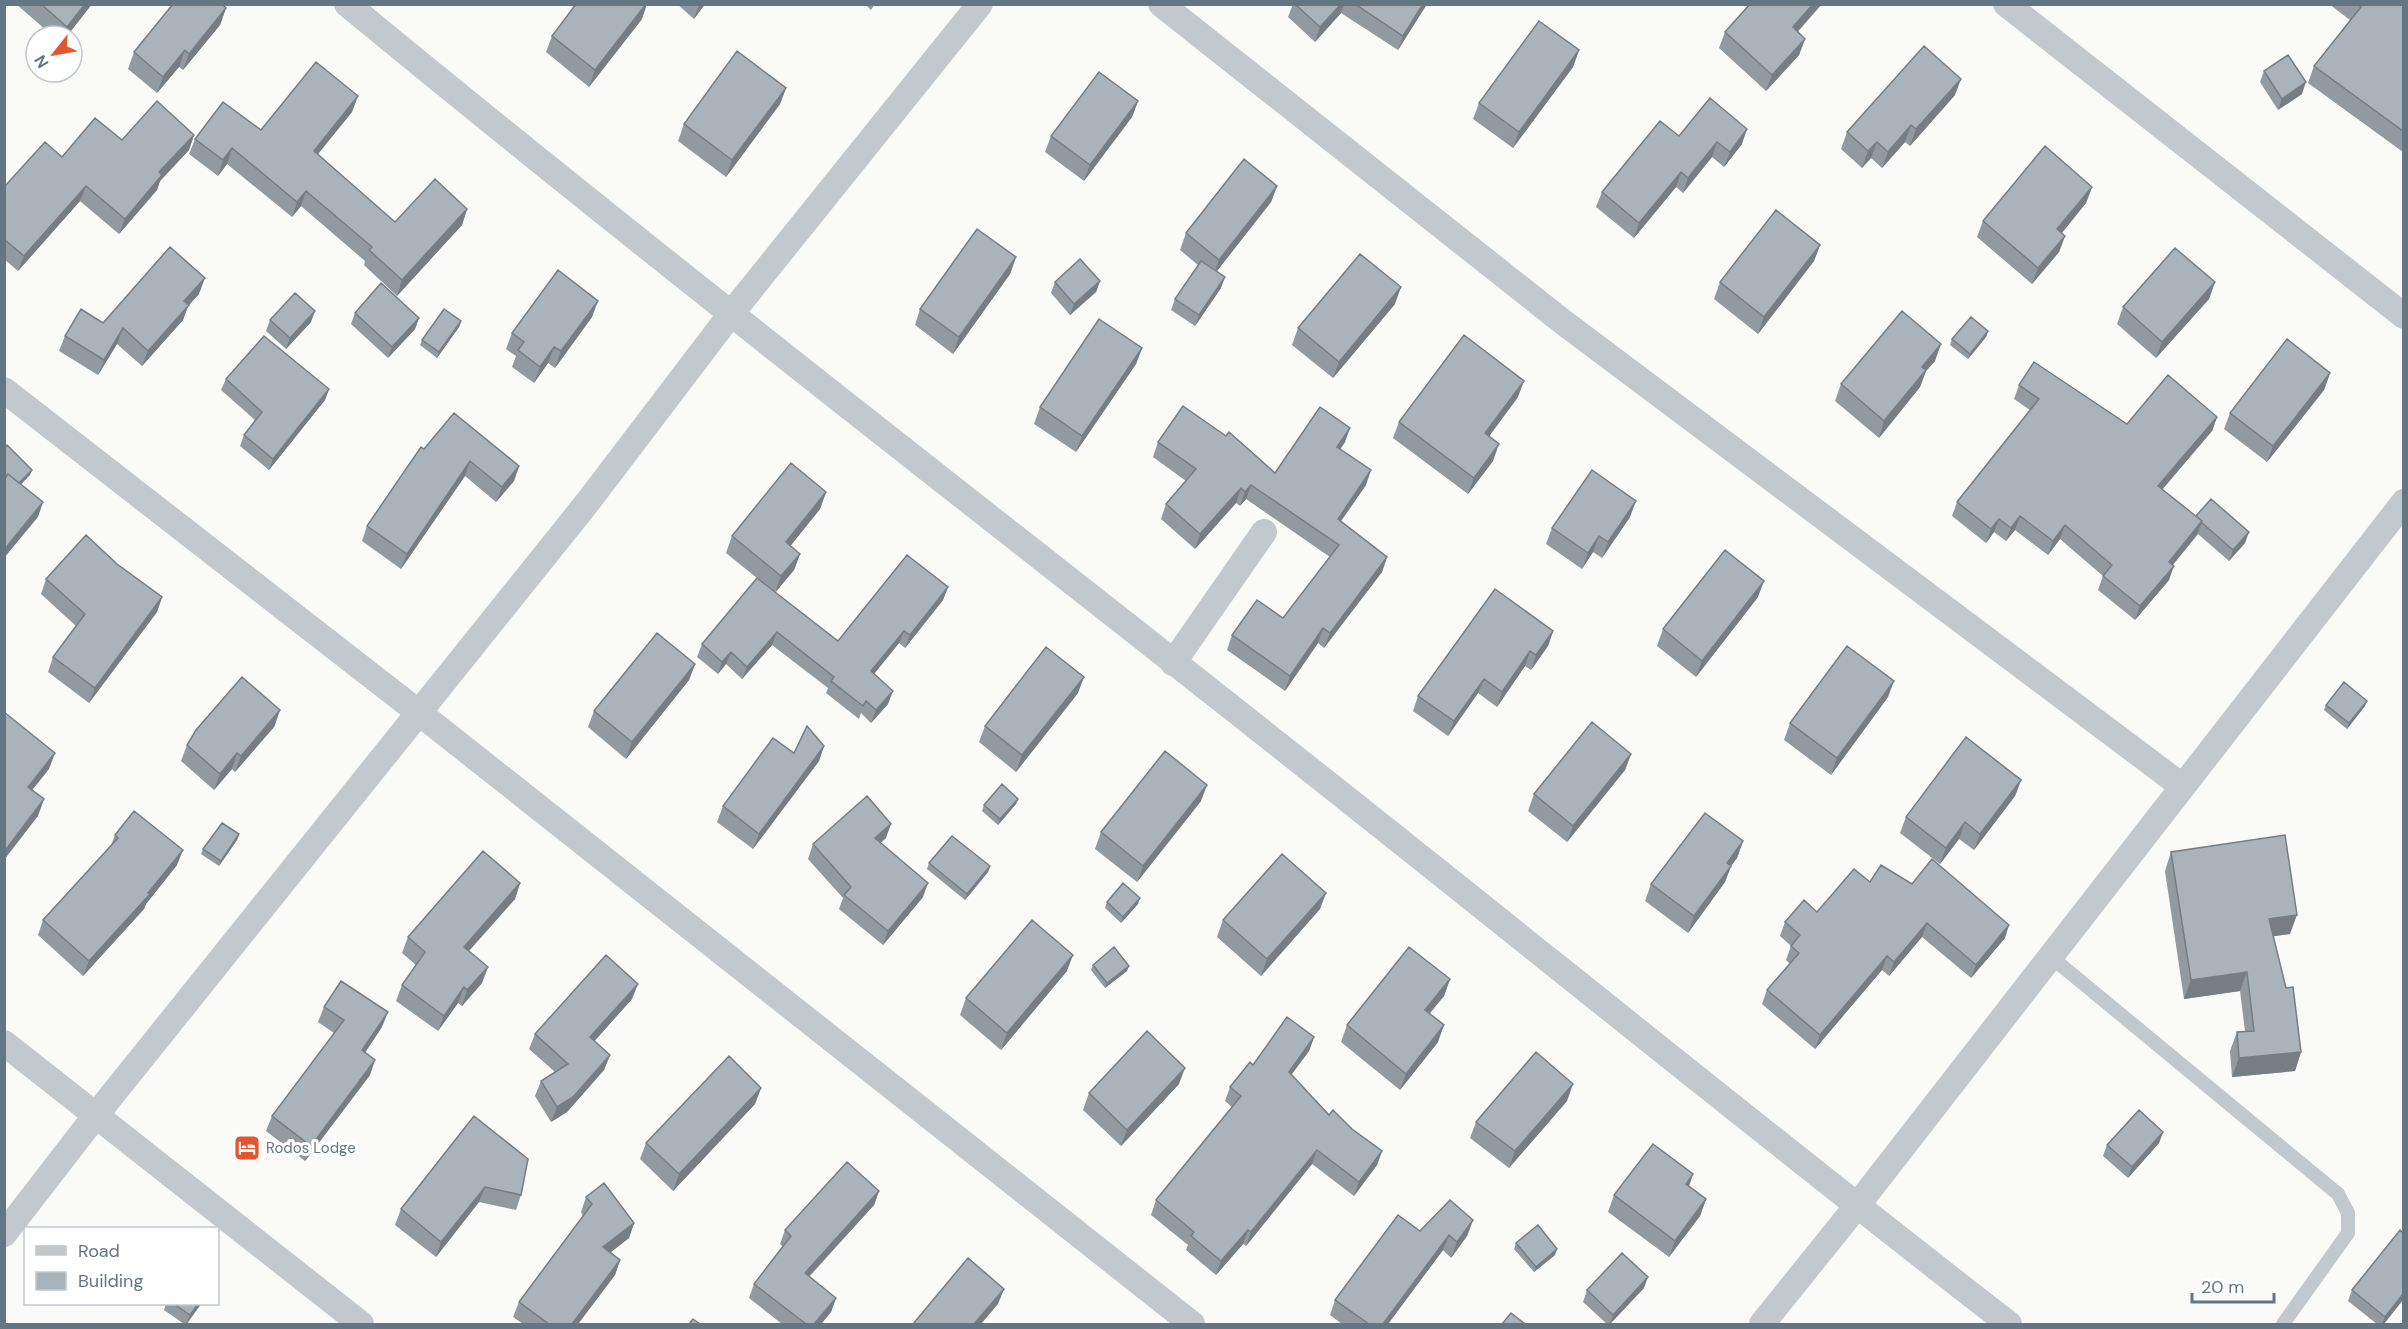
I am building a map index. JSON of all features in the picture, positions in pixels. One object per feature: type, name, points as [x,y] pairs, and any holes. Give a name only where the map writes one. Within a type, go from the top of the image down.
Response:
[{"type":"street","points":[[347,4],[730,315],[1331,786],[1857,1207],[2009,1324]]},
{"type":"street","points":[[4,1233],[587,503],[730,315],[980,4]]},
{"type":"street","points":[[1161,4],[1563,322],[2182,786]]},
{"type":"street","points":[[2006,4],[2403,316]]},
{"type":"street","points":[[4,390],[418,712],[1192,1324]]},
{"type":"street","points":[[1762,1324],[1857,1207],[2403,502]]},
{"type":"street","points":[[1173,663],[1264,532]]},
{"type":"street","points":[[4,1043],[361,1324]]},
{"type":"lane","points":[[2050,956],[2338,1194],[2348,1213],[2348,1233],[2283,1324]]},
{"type":"building","points":[[41,4],[85,4],[69,24],[64,24]]},
{"type":"building","points":[[173,4],[222,4],[226,8],[189,54],[185,50],[163,77],[134,52]]},
{"type":"building","points":[[576,4],[646,4],[595,70],[552,36]]},
{"type":"building","points":[[1295,4],[1341,4],[1320,27]]},
{"type":"building","points":[[1355,4],[1423,4],[1403,36]]},
{"type":"building","points":[[1750,4],[1813,4],[1793,27],[1805,39],[1772,75],[1725,32]]},
{"type":"building","points":[[2358,4],[2403,4],[2403,131],[2314,66],[2361,7]]},
{"type":"building","points":[[1539,21],[1579,50],[1519,132],[1479,103]]},
{"type":"building","points":[[1924,46],[1961,79],[1916,129],[1911,125],[1888,152],[1877,142],[1868,151],[1847,132]]},
{"type":"building","points":[[737,51],[786,88],[732,160],[684,124]]},
{"type":"building","points":[[2288,55],[2306,82],[2282,99],[2264,71]]},
{"type":"building","points":[[316,62],[358,96],[314,151],[395,222],[435,179],[467,209],[402,280],[369,250],[372,247],[306,191],[297,202],[232,148],[223,160],[195,139],[223,102],[261,130]]},
{"type":"building","points":[[1099,72],[1138,101],[1090,165],[1051,136]]},
{"type":"building","points":[[1710,98],[1747,129],[1730,152],[1717,142],[1688,178],[1681,172],[1639,223],[1602,192],[1660,121],[1679,136]]},
{"type":"building","points":[[157,101],[194,135],[159,172],[162,175],[125,219],[86,186],[24,256],[4,239],[4,187],[45,142],[62,157],[95,118],[122,140]]},
{"type":"building","points":[[2045,146],[2092,187],[2057,229],[2065,236],[2038,268],[1983,221]]},
{"type":"building","points":[[1244,159],[1277,186],[1219,260],[1186,233]]},
{"type":"building","points":[[1776,210],[1820,245],[1764,317],[1720,282]]},
{"type":"building","points":[[977,229],[1016,257],[959,337],[920,309]]},
{"type":"building","points":[[170,247],[205,278],[184,301],[189,305],[148,351],[123,328],[104,360],[65,336],[81,309],[103,323]]},
{"type":"building","points":[[2175,248],[2215,282],[2162,342],[2123,307]]},
{"type":"building","points":[[1360,254],[1401,287],[1339,362],[1298,328]]},
{"type":"building","points":[[1080,259],[1100,281],[1074,304],[1055,282]]},
{"type":"building","points":[[1201,261],[1225,277],[1199,315],[1175,299]]},
{"type":"building","points":[[558,270],[598,301],[561,351],[554,347],[540,367],[518,350],[524,342],[512,333]]},
{"type":"building","points":[[381,283],[419,318],[392,347],[355,313]]},
{"type":"building","points":[[295,293],[315,311],[290,338],[270,320]]},
{"type":"building","points":[[444,309],[461,321],[439,352],[422,340]]},
{"type":"building","points":[[1902,311],[1941,344],[1922,367],[1926,370],[1884,421],[1841,384]]},
{"type":"building","points":[[1971,317],[1988,331],[1970,354],[1952,339]]},
{"type":"building","points":[[1099,319],[1142,348],[1082,436],[1040,407]]},
{"type":"building","points":[[1464,335],[1524,381],[1485,433],[1499,444],[1474,478],[1399,422]]},
{"type":"building","points":[[264,336],[329,389],[273,459],[244,435],[262,412],[226,379]]},
{"type":"building","points":[[2287,339],[2330,373],[2273,446],[2230,413]]},
{"type":"building","points":[[2034,362],[2127,424],[2168,375],[2217,417],[2158,486],[2202,521],[2169,562],[2174,566],[2140,606],[2103,576],[2112,565],[2065,525],[2053,541],[2020,516],[2011,528],[1999,519],[1991,529],[1957,502],[2039,399],[2019,385]]},
{"type":"building","points":[[1183,406],[1226,436],[1229,432],[1275,473],[1320,407],[1350,428],[1337,447],[1371,470],[1338,519],[1387,557],[1330,633],[1323,628],[1290,676],[1232,635],[1257,600],[1283,618],[1339,545],[1251,485],[1245,492],[1241,488],[1200,534],[1166,504],[1196,469],[1158,442]]},
{"type":"building","points":[[454,413],[519,466],[502,487],[470,461],[407,554],[367,526],[421,447],[424,449]]},
{"type":"building","points":[[7,445],[32,470],[19,483],[8,474],[6,477],[4,475],[4,448]]},
{"type":"building","points":[[791,463],[826,492],[786,542],[800,554],[781,576],[732,536]]},
{"type":"building","points":[[1592,470],[1636,501],[1608,542],[1599,536],[1588,553],[1552,528]]},
{"type":"building","points":[[8,474],[43,502],[4,550],[4,479]]},
{"type":"building","points":[[2211,499],[2249,532],[2233,550],[2196,516]]},
{"type":"building","points":[[86,535],[117,564],[162,597],[95,688],[53,657],[85,614],[46,579]]},
{"type":"building","points":[[1725,550],[1764,581],[1702,661],[1663,629]]},
{"type":"building","points":[[907,555],[948,587],[910,635],[904,631],[871,671],[893,691],[876,710],[866,701],[863,706],[831,681],[834,677],[777,632],[747,667],[731,652],[722,662],[702,644],[757,578],[838,641]]},
{"type":"building","points":[[1495,589],[1553,631],[1536,655],[1530,651],[1502,692],[1484,679],[1454,721],[1418,696]]},
{"type":"building","points":[[657,633],[695,664],[632,742],[594,711]]},
{"type":"building","points":[[1847,646],[1894,681],[1837,758],[1790,723]]},
{"type":"building","points":[[1046,647],[1084,677],[1022,755],[985,726]]},
{"type":"building","points":[[242,677],[280,710],[241,756],[237,753],[220,774],[187,745],[196,730]]},
{"type":"building","points":[[2344,682],[2367,701],[2349,723],[2326,705]]},
{"type":"building","points":[[4,712],[55,753],[28,787],[44,799],[4,852]]},
{"type":"building","points":[[1592,722],[1631,754],[1573,826],[1534,794]]},
{"type":"building","points":[[807,726],[824,746],[759,834],[723,806],[773,738],[794,753]]},
{"type":"building","points":[[1966,737],[2021,780],[1980,834],[1965,822],[1946,848],[1906,817]]},
{"type":"building","points":[[1165,751],[1207,785],[1143,866],[1101,832]]},
{"type":"building","points":[[1002,784],[1018,799],[1000,819],[984,805]]},
{"type":"building","points":[[867,796],[891,824],[875,838],[928,883],[888,931],[844,895],[851,887],[813,844]]},
{"type":"building","points":[[134,811],[183,850],[148,893],[150,894],[89,961],[43,920],[118,838],[115,835]]},
{"type":"building","points":[[1705,813],[1743,841],[1727,863],[1731,866],[1694,916],[1651,884]]},
{"type":"building","points":[[222,823],[239,834],[221,861],[203,849]]},
{"type":"building","points":[[2285,835],[2297,915],[2269,919],[2286,988],[2293,987],[2301,1052],[2239,1058],[2237,1032],[2254,1031],[2247,972],[2191,980],[2171,852]]},
{"type":"building","points":[[952,836],[990,866],[967,894],[929,863]]},
{"type":"building","points":[[483,851],[520,883],[464,947],[488,967],[467,990],[464,987],[444,1016],[402,985],[425,952],[408,937]]},
{"type":"building","points":[[1282,854],[1326,893],[1267,959],[1223,920]]},
{"type":"building","points":[[1932,859],[2009,925],[1976,965],[1927,923],[1894,962],[1887,956],[1820,1035],[1767,990],[1799,953],[1791,946],[1800,935],[1785,922],[1804,900],[1817,912],[1854,869],[1870,882],[1881,865],[1912,884]]},
{"type":"building","points":[[1123,883],[1140,898],[1123,917],[1107,902]]},
{"type":"building","points":[[1032,920],[1073,955],[1007,1033],[966,998]]},
{"type":"building","points":[[1114,947],[1129,966],[1107,983],[1093,965]]},
{"type":"building","points":[[1409,947],[1450,979],[1425,1010],[1444,1025],[1406,1074],[1347,1025]]},
{"type":"building","points":[[606,955],[638,984],[590,1037],[610,1055],[573,1097],[557,1107],[541,1081],[568,1064],[535,1034]]},
{"type":"building","points":[[341,981],[388,1012],[362,1050],[375,1060],[311,1146],[272,1116],[344,1020],[324,1007]]},
{"type":"building","points":[[1287,1017],[1314,1037],[1289,1072],[1329,1115],[1333,1110],[1352,1129],[1382,1151],[1359,1182],[1317,1150],[1251,1232],[1248,1230],[1221,1261],[1191,1236],[1194,1232],[1156,1200],[1241,1096],[1230,1087],[1250,1062],[1253,1065]]},
{"type":"building","points":[[1147,1031],[1185,1068],[1127,1130],[1089,1093]]},
{"type":"building","points":[[1536,1052],[1573,1084],[1515,1151],[1476,1122]]},
{"type":"building","points":[[729,1056],[761,1088],[679,1174],[646,1143]]},
{"type":"building","points":[[2139,1110],[2163,1132],[2132,1167],[2107,1145]]},
{"type":"building","points":[[474,1116],[528,1159],[521,1195],[485,1187],[441,1242],[401,1209]]},
{"type":"building","points":[[1653,1144],[1693,1174],[1686,1184],[1706,1199],[1675,1241],[1614,1195]]},
{"type":"building","points":[[847,1162],[879,1191],[805,1273],[836,1298],[814,1324],[806,1324],[754,1284],[791,1236],[785,1230]]},
{"type":"building","points":[[604,1183],[634,1223],[603,1247],[620,1260],[572,1324],[549,1324],[519,1302],[592,1204],[586,1197]]},
{"type":"building","points":[[1450,1200],[1473,1220],[1457,1242],[1449,1235],[1383,1324],[1369,1324],[1335,1300],[1398,1215],[1420,1231]]},
{"type":"building","points":[[1538,1225],[1557,1249],[1536,1267],[1516,1243]]},
{"type":"building","points":[[2400,1230],[2403,1233],[2403,1294],[2385,1317],[2352,1290]]},
{"type":"building","points":[[1622,1253],[1648,1277],[1613,1315],[1587,1290]]},
{"type":"building","points":[[968,1258],[1004,1289],[974,1324],[913,1324]]},
{"type":"building","points":[[175,1305],[197,1305],[190,1315]]},
{"type":"building","points":[[1511,1313],[1525,1324],[1502,1324]]},
{"type":"building","points":[[693,1319],[700,1324],[689,1324]]},
{"type":"place","name":"Rodos Lodge","points":[[247,1148]]}]
